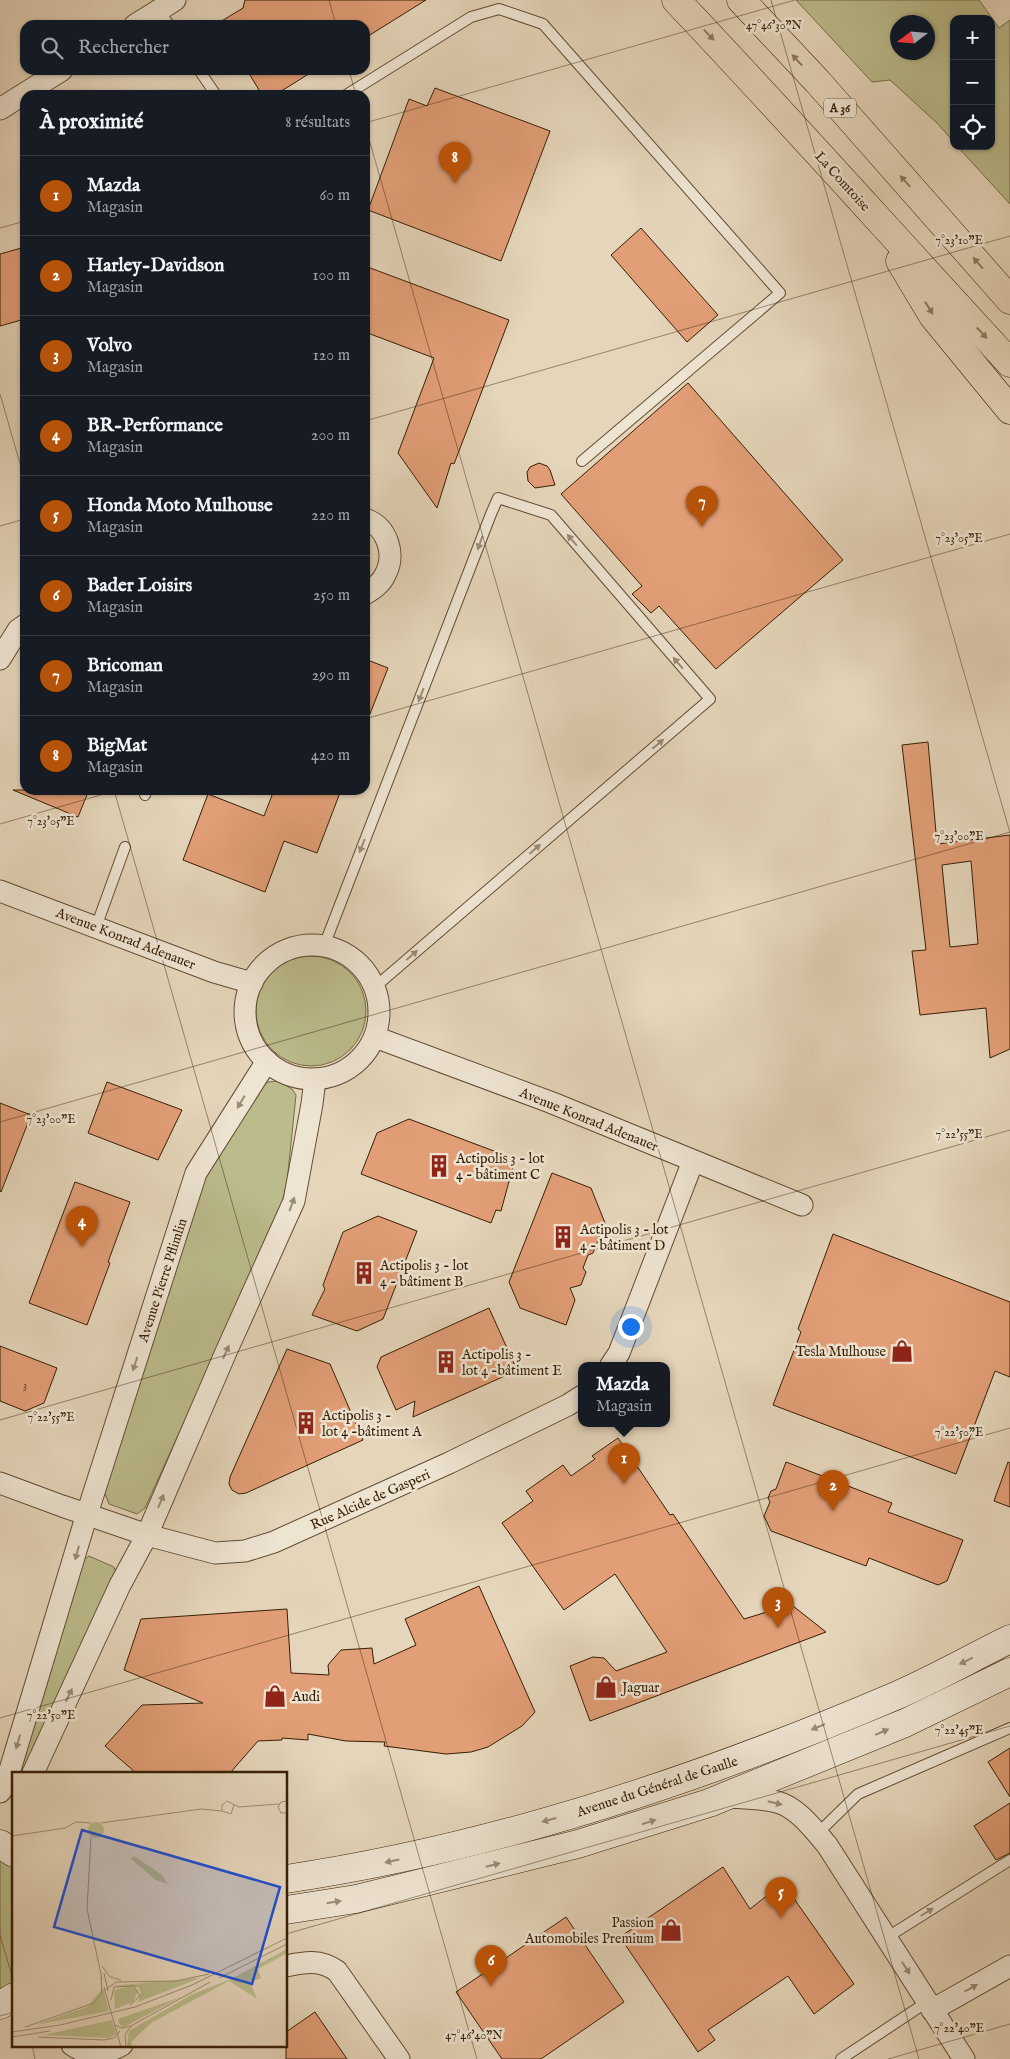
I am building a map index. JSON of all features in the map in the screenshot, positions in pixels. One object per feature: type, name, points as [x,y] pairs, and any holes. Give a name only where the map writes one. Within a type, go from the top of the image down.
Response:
[{"type":"highway","name":"La Comtoise","points":[[676,0],[780,110],[866,207],[1010,363]]},
{"type":"highway","name":"A 36","points":[[741,0],[817,81],[1010,300]]},
{"type":"highway","points":[[866,207],[934,316],[1010,410]]},
{"type":"main road","name":"Avenue du Général de Gaulle","points":[[288,1879],[351,1870],[431,1852],[568,1815],[731,1762],[894,1696],[1010,1639]]},
{"type":"main road","points":[[288,1910],[356,1898],[568,1846],[727,1796],[904,1723],[1010,1672]]},
{"type":"main road","points":[[0,1844],[12,1851]]},
{"type":"street","points":[[148,20],[168,12]]},
{"type":"street","points":[[30,90],[54,75]]},
{"type":"street","points":[[0,109],[20,96]]},
{"type":"street","points":[[370,522],[379,528],[386,539],[390,551],[390,565],[385,577],[370,591]]},
{"type":"street","points":[[0,659],[20,629]]},
{"type":"street","name":"Avenue Konrad Adenauer","points":[[0,891],[214,972],[252,982]]},
{"type":"street","points":[[302,945],[324,946],[345,953],[363,967],[374,987],[379,1003],[379,1020],[375,1037],[365,1054],[351,1067],[334,1076],[315,1079],[297,1077],[267,1061],[254,1044],[246,1024],[246,1003],[252,982],[264,965],[282,952],[302,945]]},
{"type":"street","name":"Avenue Konrad Adenauer","points":[[375,1037],[550,1102],[802,1205]]},
{"type":"street","name":"Avenue Pierre Pflimlin","points":[[0,1792],[6,1783],[87,1514],[196,1173],[267,1061]]},
{"type":"street","points":[[33,1772],[120,1585],[147,1535],[294,1201],[315,1079]]},
{"type":"street","points":[[613,1362],[619,1353],[693,1161]]},
{"type":"street","name":"Rue Alcide de Gasperi","points":[[147,1535],[216,1553],[245,1551],[274,1542],[449,1463],[578,1399]]},
{"type":"street","points":[[0,1483],[147,1535]]},
{"type":"street","points":[[727,1796],[779,1802],[797,1813],[817,1834],[826,1845],[964,2059]]},
{"type":"street","points":[[288,1966],[313,1962],[324,1964],[337,1971],[399,2059]]},
{"type":"street","points":[[930,2006],[1010,1966]]},
{"type":"street","points":[[75,2046],[95,2053],[116,2049],[120,2046]]},
{"type":"lane","points":[[354,90],[471,17],[499,9],[542,24],[780,293],[582,460]]},
{"type":"lane","points":[[202,75],[213,90]]},
{"type":"lane","points":[[324,946],[498,498],[551,515],[710,700],[374,987]]},
{"type":"lane","points":[[96,927],[125,847]]},
{"type":"lane","points":[[817,1834],[858,1794],[1010,1728]]},
{"type":"lane","points":[[886,1938],[1010,1860]]},
{"type":"lane","points":[[841,2059],[930,2006]]},
{"type":"green space","points":[[796,0],[979,0],[990,15],[950,15],[950,138],[890,80],[872,82]]},
{"type":"green space","points":[[1010,20],[1010,204],[961,150],[995,150],[995,22],[999,28]]},
{"type":"green space","points":[[311,956],[332,960],[350,972],[362,990],[366,1011],[362,1032],[350,1050],[332,1062],[311,1066],[290,1062],[272,1050],[260,1032],[256,1011],[260,990],[272,972],[290,960]]},
{"type":"green space","points":[[278,1081],[292,1089],[296,1095],[287,1182],[280,1211],[145,1508],[137,1514],[109,1504],[105,1490],[204,1175],[260,1087],[268,1082]]},
{"type":"green space","points":[[89,1556],[114,1567],[116,1573],[25,1772],[16,1772],[83,1560]]},
{"type":"green space","points":[[0,1854],[12,1863],[12,1986],[0,1994]]},
{"type":"building","points":[[245,0],[426,0],[370,35],[370,20],[223,20],[243,8]]},
{"type":"building","points":[[250,75],[307,75],[283,90],[259,90]]},
{"type":"building","points":[[435,88],[550,131],[501,261],[370,211],[370,205],[409,99],[427,106]]},
{"type":"building","points":[[641,228],[718,315],[687,342],[611,255]]},
{"type":"building","points":[[20,248],[20,320],[0,326],[0,254]]},
{"type":"building","points":[[370,268],[509,320],[454,464],[451,463],[437,508],[398,453],[434,358],[370,334]]},
{"type":"building","points":[[688,383],[843,560],[716,669],[659,606],[651,613],[632,594],[642,586],[561,494]]},
{"type":"building","points":[[539,463],[547,466],[550,470],[555,485],[535,488],[528,481],[527,472],[530,467]]},
{"type":"building","points":[[370,661],[388,668],[370,714]]},
{"type":"building","points":[[928,742],[937,844],[1010,835],[1010,1049],[990,1058],[986,1008],[920,1015],[912,951],[926,950],[902,745]],"holes":[[[971,861],[978,944],[950,947],[942,865]]]},
{"type":"building","points":[[25,795],[87,795],[78,817]]},
{"type":"building","points":[[208,795],[264,816],[272,795],[339,795],[317,853],[284,841],[265,892],[183,860]]},
{"type":"building","points":[[107,1082],[182,1110],[158,1160],[88,1133]]},
{"type":"building","points":[[0,1103],[31,1115],[1,1192],[0,1191]]},
{"type":"building","name":"Actipolis 3 - lot 4 - bâtiment C","points":[[409,1119],[515,1159],[501,1211],[496,1210],[491,1223],[361,1174],[377,1133]]},
{"type":"building","name":"Actipolis 3 - lot 4 - bâtiment D","points":[[552,1173],[591,1188],[605,1223],[593,1253],[588,1255],[583,1268],[586,1272],[581,1285],[570,1288],[575,1300],[566,1325],[520,1308],[509,1282]]},
{"type":"building","points":[[75,1182],[130,1202],[87,1325],[29,1303]]},
{"type":"building","name":"Actipolis 3 - lot 4 - bâtiment B","points":[[378,1216],[417,1231],[383,1319],[357,1331],[312,1315],[325,1289],[323,1285],[343,1232]]},
{"type":"building","name":"Tesla Mulhouse","points":[[833,1234],[1010,1302],[1010,1377],[995,1371],[956,1474],[773,1405],[801,1332],[798,1329]]},
{"type":"building","name":"Actipolis 3 - lot 4 -bâtiment E","points":[[489,1308],[516,1368],[506,1373],[507,1375],[413,1417],[415,1401],[396,1410],[377,1367],[381,1357]]},
{"type":"building","points":[[0,1346],[57,1368],[44,1403],[25,1411],[0,1401]]},
{"type":"building","name":"Actipolis 3 - lot 4 -bâtiment A","points":[[287,1349],[330,1364],[363,1440],[246,1493],[239,1494],[232,1490],[229,1484],[230,1477]]},
{"type":"building","points":[[618,1438],[670,1515],[673,1514],[744,1619],[780,1608],[788,1602],[826,1632],[590,1721],[570,1666],[593,1657],[604,1658],[616,1671],[667,1652],[615,1574],[564,1610],[502,1523],[533,1501],[526,1491],[563,1465],[571,1476],[595,1459],[592,1456]]},
{"type":"building","points":[[786,1462],[892,1503],[888,1512],[963,1540],[947,1581],[938,1585],[869,1558],[866,1566],[771,1531],[764,1516],[770,1502],[768,1498],[771,1491],[776,1489]]},
{"type":"building","points":[[1008,1462],[1010,1463],[1010,1507],[994,1501]]},
{"type":"building","name":"Audi","points":[[479,1586],[535,1712],[522,1726],[488,1747],[471,1752],[446,1754],[384,1746],[385,1742],[346,1741],[308,1734],[308,1740],[282,1738],[282,1740],[258,1741],[231,1772],[135,1772],[105,1746],[142,1705],[203,1703],[124,1670],[141,1619],[287,1609],[291,1673],[329,1675],[328,1665],[341,1650],[372,1648],[374,1664],[416,1645],[405,1619]]},
{"type":"building","points":[[1010,1748],[1010,1797],[988,1762]]},
{"type":"building","points":[[1010,1803],[1010,1853],[996,1860],[974,1826]]},
{"type":"building","points":[[723,1867],[750,1909],[783,1883],[854,1984],[814,2014],[788,1976],[708,2030],[715,2040],[698,2052],[620,1937]]},
{"type":"building","points":[[566,1917],[624,2002],[541,2059],[502,2059],[456,1992]]},
{"type":"building","points":[[315,2012],[347,2059],[286,2059],[288,2031]]},
{"type":"place","name":"BigMat","points":[[455,183]]},
{"type":"place","name":"Bricoman","points":[[702,527]]},
{"type":"place","name":"Actipolis 3 - lot 4 - bâtiment C","points":[[439,1166]]},
{"type":"place","name":"Actipolis 3 - lot 4 - bâtiment D","points":[[563,1237]]},
{"type":"place","name":"BR-Performance","points":[[82,1247]]},
{"type":"place","name":"Actipolis 3 - lot 4 - bâtiment B","points":[[364,1273]]},
{"type":"place","name":"Tesla Mulhouse","points":[[902,1351]]},
{"type":"place","name":"Actipolis 3 - lot 4 -bâtiment E","points":[[446,1362]]},
{"type":"place","name":"Actipolis 3 - lot 4 -bâtiment A","points":[[306,1423]]},
{"type":"place","name":"Mazda","points":[[624,1484]]},
{"type":"place","name":"Harley-Davidson","points":[[833,1511]]},
{"type":"place","name":"Volvo","points":[[778,1628]]},
{"type":"place","name":"Jaguar","points":[[606,1687]]},
{"type":"place","name":"Audi","points":[[275,1696]]},
{"type":"place","name":"Honda Moto Mulhouse","points":[[781,1918]]},
{"type":"place","name":"Passion Automobiles Premium","points":[[671,1930]]},
{"type":"place","name":"Bader Loisirs","points":[[491,1986]]}]
